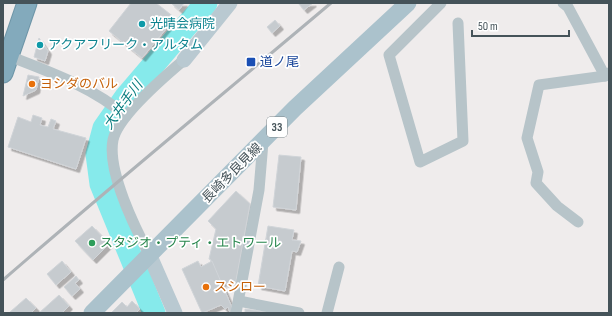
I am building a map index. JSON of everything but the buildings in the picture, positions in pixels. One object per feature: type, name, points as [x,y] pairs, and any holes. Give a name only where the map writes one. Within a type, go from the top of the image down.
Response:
[{"type":"highway","points":[[5,69],[27,3]]},
{"type":"main road","name":"長崎多良見線","points":[[92,313],[120,287],[295,108],[408,3]]},
{"type":"street","points":[[175,313],[150,256],[138,234],[118,181],[114,165],[113,139],[125,114],[184,60],[230,3]]},
{"type":"street","points":[[441,3],[389,56],[420,162],[463,141],[458,23]]},
{"type":"street","points":[[563,3],[568,7],[607,74],[539,85],[527,138],[538,172],[536,183],[557,206],[578,222]]},
{"type":"street","points":[[5,69],[82,86],[110,102],[125,114]]},
{"type":"street","points":[[236,313],[259,190],[263,142]]},
{"type":"street","points":[[327,313],[339,267]]},
{"type":"street","points":[[239,301],[299,313]]},
{"type":"waterway","name":"大井手川","points":[[154,313],[101,184],[97,154],[104,128],[125,98],[206,3]]},
{"type":"railway","points":[[3,280],[331,3]]},
{"type":"place","name":"光晴会病院","points":[[142,24]]},
{"type":"place","name":"アクアフリーク・アルタム","points":[[40,45]]},
{"type":"place","name":"道ノ尾","points":[[251,62]]},
{"type":"place","name":"ヨシダのバル","points":[[32,84]]},
{"type":"place","name":"スタジオ・プティ・エトワール","points":[[92,243]]},
{"type":"place","name":"スシロー","points":[[206,287]]}]
